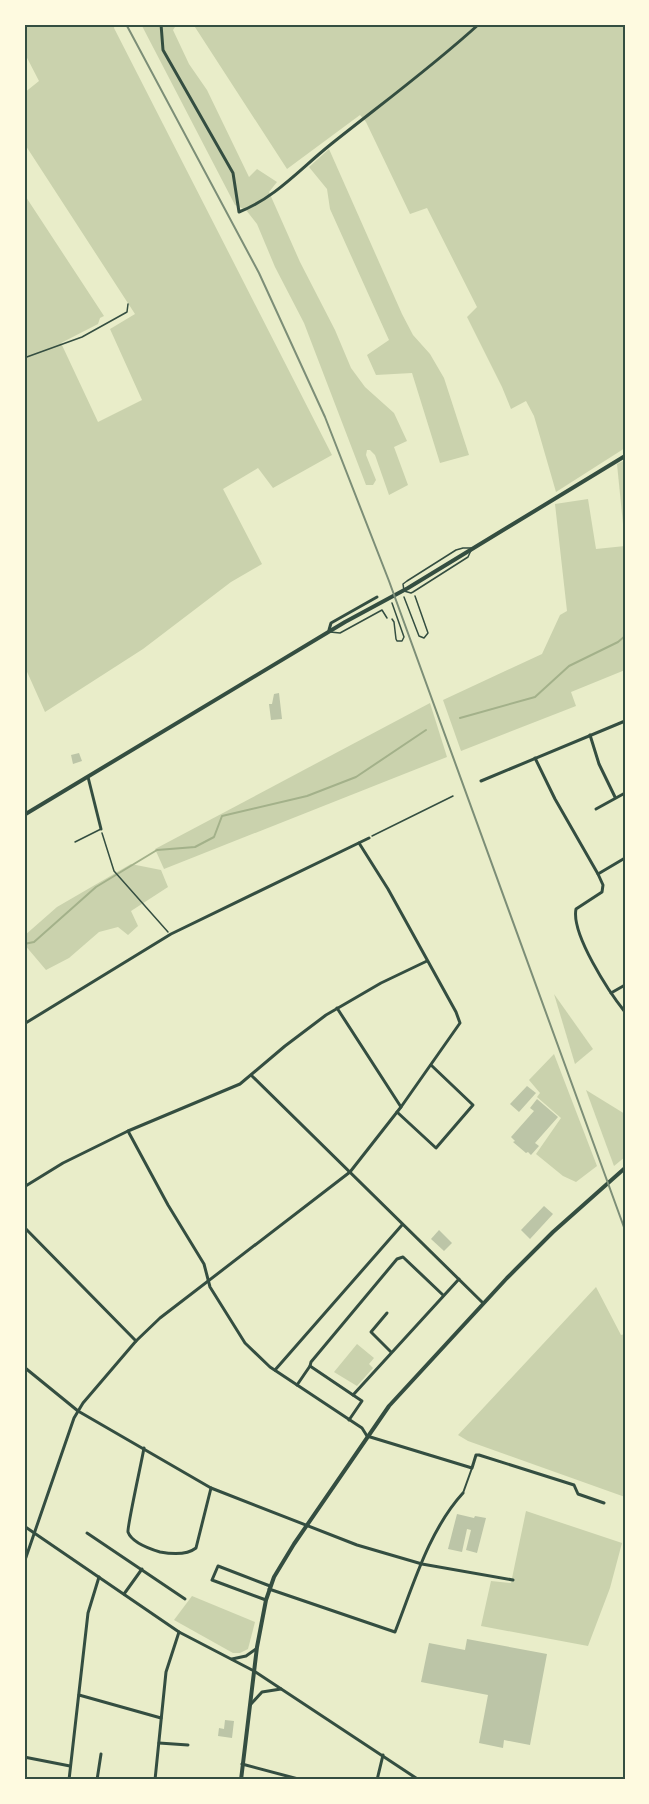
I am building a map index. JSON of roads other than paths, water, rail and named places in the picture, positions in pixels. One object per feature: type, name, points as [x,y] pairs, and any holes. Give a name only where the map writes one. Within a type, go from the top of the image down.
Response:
[{"type":"street","points":[[161,24],[163,50],[233,173],[239,212],[266,200],[479,24]]},
{"type":"street","points":[[24,814],[329,632],[408,588],[625,456]]},
{"type":"street","points":[[329,632],[332,623],[376,597]]},
{"type":"street","points":[[482,781],[625,721]]},
{"type":"street","points":[[590,735],[598,764],[615,797]]},
{"type":"street","points":[[535,758],[603,885],[602,892],[576,909],[574,917],[586,949],[611,993],[625,1012]]},
{"type":"street","points":[[88,777],[101,829]]},
{"type":"street","points":[[596,809],[625,793]]},
{"type":"street","points":[[24,1024],[171,934],[369,838]]},
{"type":"street","points":[[24,1563],[78,1411],[136,1341],[160,1318],[350,1172],[401,1107],[460,1023],[388,889],[359,843]]},
{"type":"street","points":[[598,874],[625,858]]},
{"type":"street","points":[[24,1187],[128,1131],[240,1084],[285,1046],[337,1008],[381,983],[428,961]]},
{"type":"street","points":[[611,993],[625,985]]},
{"type":"street","points":[[337,1008],[401,1107]]},
{"type":"street","points":[[397,1112],[436,1148],[473,1105],[431,1065]]},
{"type":"street","points":[[252,1076],[483,1303]]},
{"type":"street","points":[[128,1131],[168,1205],[204,1264],[214,1295],[245,1344],[275,1370],[362,1428],[367,1436],[472,1468]]},
{"type":"street","points":[[241,1780],[257,1647],[266,1600],[270,1587],[294,1544],[389,1406],[483,1303],[553,1232],[625,1168]]},
{"type":"street","points":[[275,1370],[402,1224]]},
{"type":"street","points":[[24,1227],[136,1341]]},
{"type":"street","points":[[296,1385],[310,1366],[310,1362],[397,1259],[403,1257],[444,1295]]},
{"type":"street","points":[[354,1395],[459,1279]]},
{"type":"street","points":[[387,1313],[371,1332],[391,1352]]},
{"type":"street","points":[[310,1366],[362,1401],[350,1420]]},
{"type":"street","points":[[24,1367],[78,1411],[211,1488],[357,1545],[422,1564],[513,1580]]},
{"type":"street","points":[[144,1448],[128,1526],[131,1537],[138,1543],[152,1550],[167,1553],[188,1552],[196,1548],[211,1488]]},
{"type":"street","points":[[266,1600],[212,1580],[218,1566],[394,1632],[422,1564],[444,1519],[463,1493],[476,1455],[574,1485],[578,1494],[604,1503]]},
{"type":"street","points":[[24,1526],[179,1632],[254,1671],[420,1780]]},
{"type":"street","points":[[87,1533],[185,1599]]},
{"type":"street","points":[[124,1594],[142,1569]]},
{"type":"street","points":[[69,1780],[88,1613],[99,1577]]},
{"type":"street","points":[[155,1780],[166,1672],[179,1632]]},
{"type":"street","points":[[232,1659],[246,1656],[257,1647]]},
{"type":"street","points":[[250,1705],[262,1692],[281,1689]]},
{"type":"street","points":[[79,1695],[161,1718]]},
{"type":"street","points":[[159,1743],[188,1745]]},
{"type":"street","points":[[97,1780],[101,1754]]},
{"type":"street","points":[[377,1780],[383,1755]]},
{"type":"street","points":[[24,1757],[70,1766]]},
{"type":"street","points":[[242,1764],[302,1780]]},
{"type":"lane","points":[[24,358],[81,337],[127,312],[128,304]]},
{"type":"lane","points":[[472,548],[468,557],[413,592],[406,592],[403,587],[407,581],[456,550],[472,548]]},
{"type":"lane","points":[[329,632],[340,633],[381,610],[387,618]]},
{"type":"lane","points":[[75,842],[101,829]]},
{"type":"waterway","points":[[460,718],[535,697],[569,666],[618,642],[625,636]]},
{"type":"waterway","points":[[24,944],[34,942],[96,887],[157,850],[195,847],[214,837],[222,816],[307,796],[356,777],[426,730]]},
{"type":"railway","points":[[126,24],[259,273],[325,417],[389,581],[625,1230]]}]
